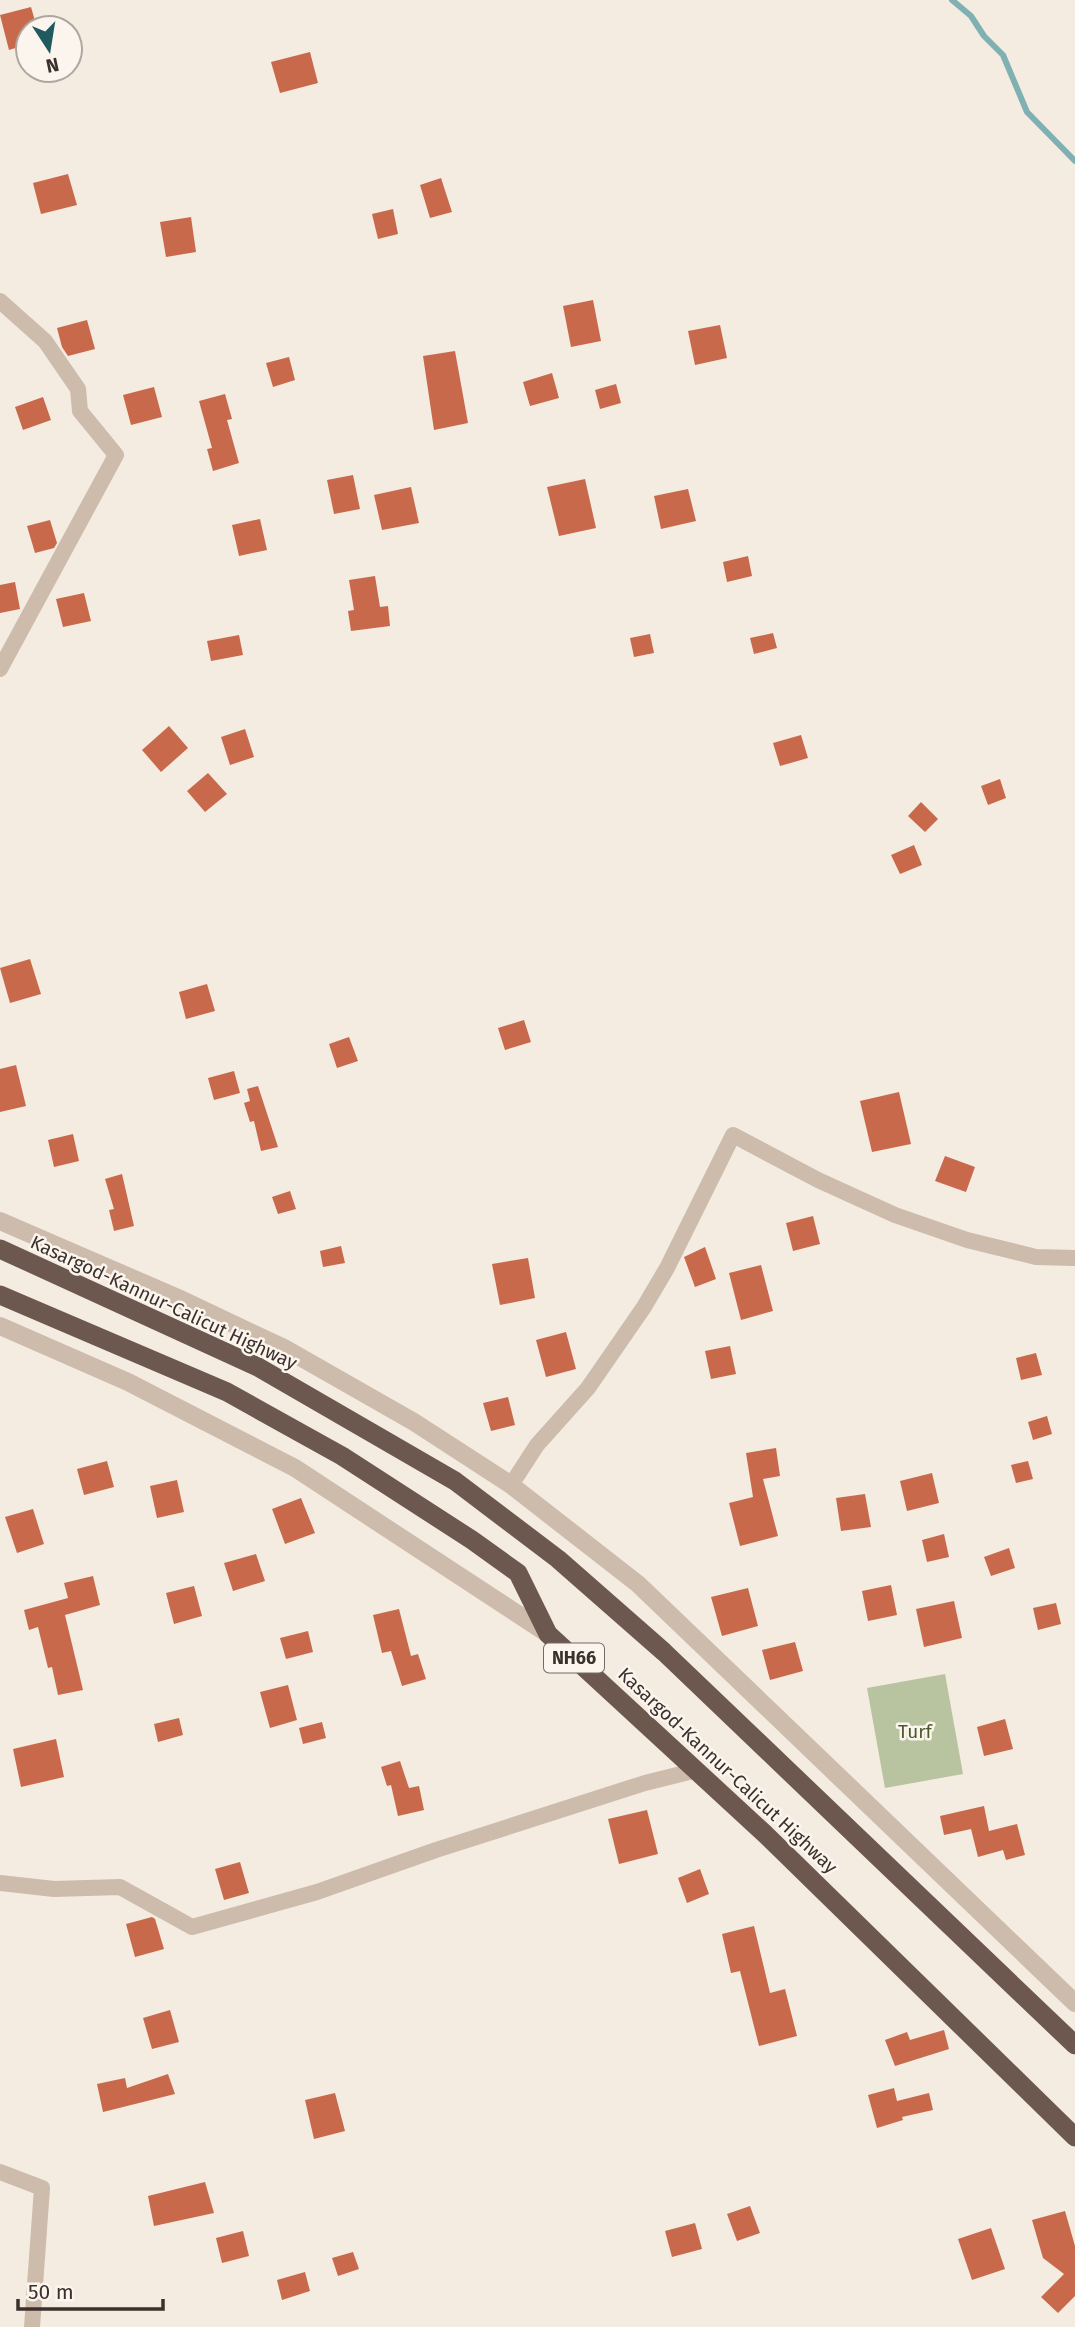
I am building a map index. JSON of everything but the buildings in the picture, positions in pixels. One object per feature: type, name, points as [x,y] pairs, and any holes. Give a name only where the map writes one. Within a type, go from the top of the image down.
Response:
[{"type":"highway","name":"Kasargod-Kannur-Calicut Highway","points":[[0,1249],[258,1367],[455,1482],[558,1559],[664,1652],[1075,2045]]},
{"type":"highway","name":"Kasargod-Kannur-Calicut Highway","points":[[0,1294],[227,1392],[342,1456],[518,1573],[548,1634],[697,1770],[1075,2137]]},
{"type":"street","points":[[0,301],[45,341],[78,388],[80,411],[116,455],[0,669]]},
{"type":"street","points":[[511,1485],[537,1445],[588,1388],[644,1307],[667,1268],[733,1135],[818,1180],[895,1215],[967,1240],[1036,1256],[1075,1258]]},
{"type":"street","points":[[0,1221],[178,1298],[286,1349],[414,1422],[511,1485],[638,1584],[1075,2003]]},
{"type":"street","points":[[0,1326],[128,1382],[295,1468],[548,1634]]},
{"type":"street","points":[[0,1883],[54,1889],[120,1887],[192,1927],[317,1892],[436,1850],[645,1783],[697,1770]]},
{"type":"street","points":[[0,2172],[41,2188],[32,2327]]},
{"type":"green space","name":"Turf","points":[[945,1674],[963,1774],[885,1788],[867,1688]]},
{"type":"waterway","points":[[952,0],[971,16],[984,36],[1003,55],[1027,112],[1075,161]]}]
